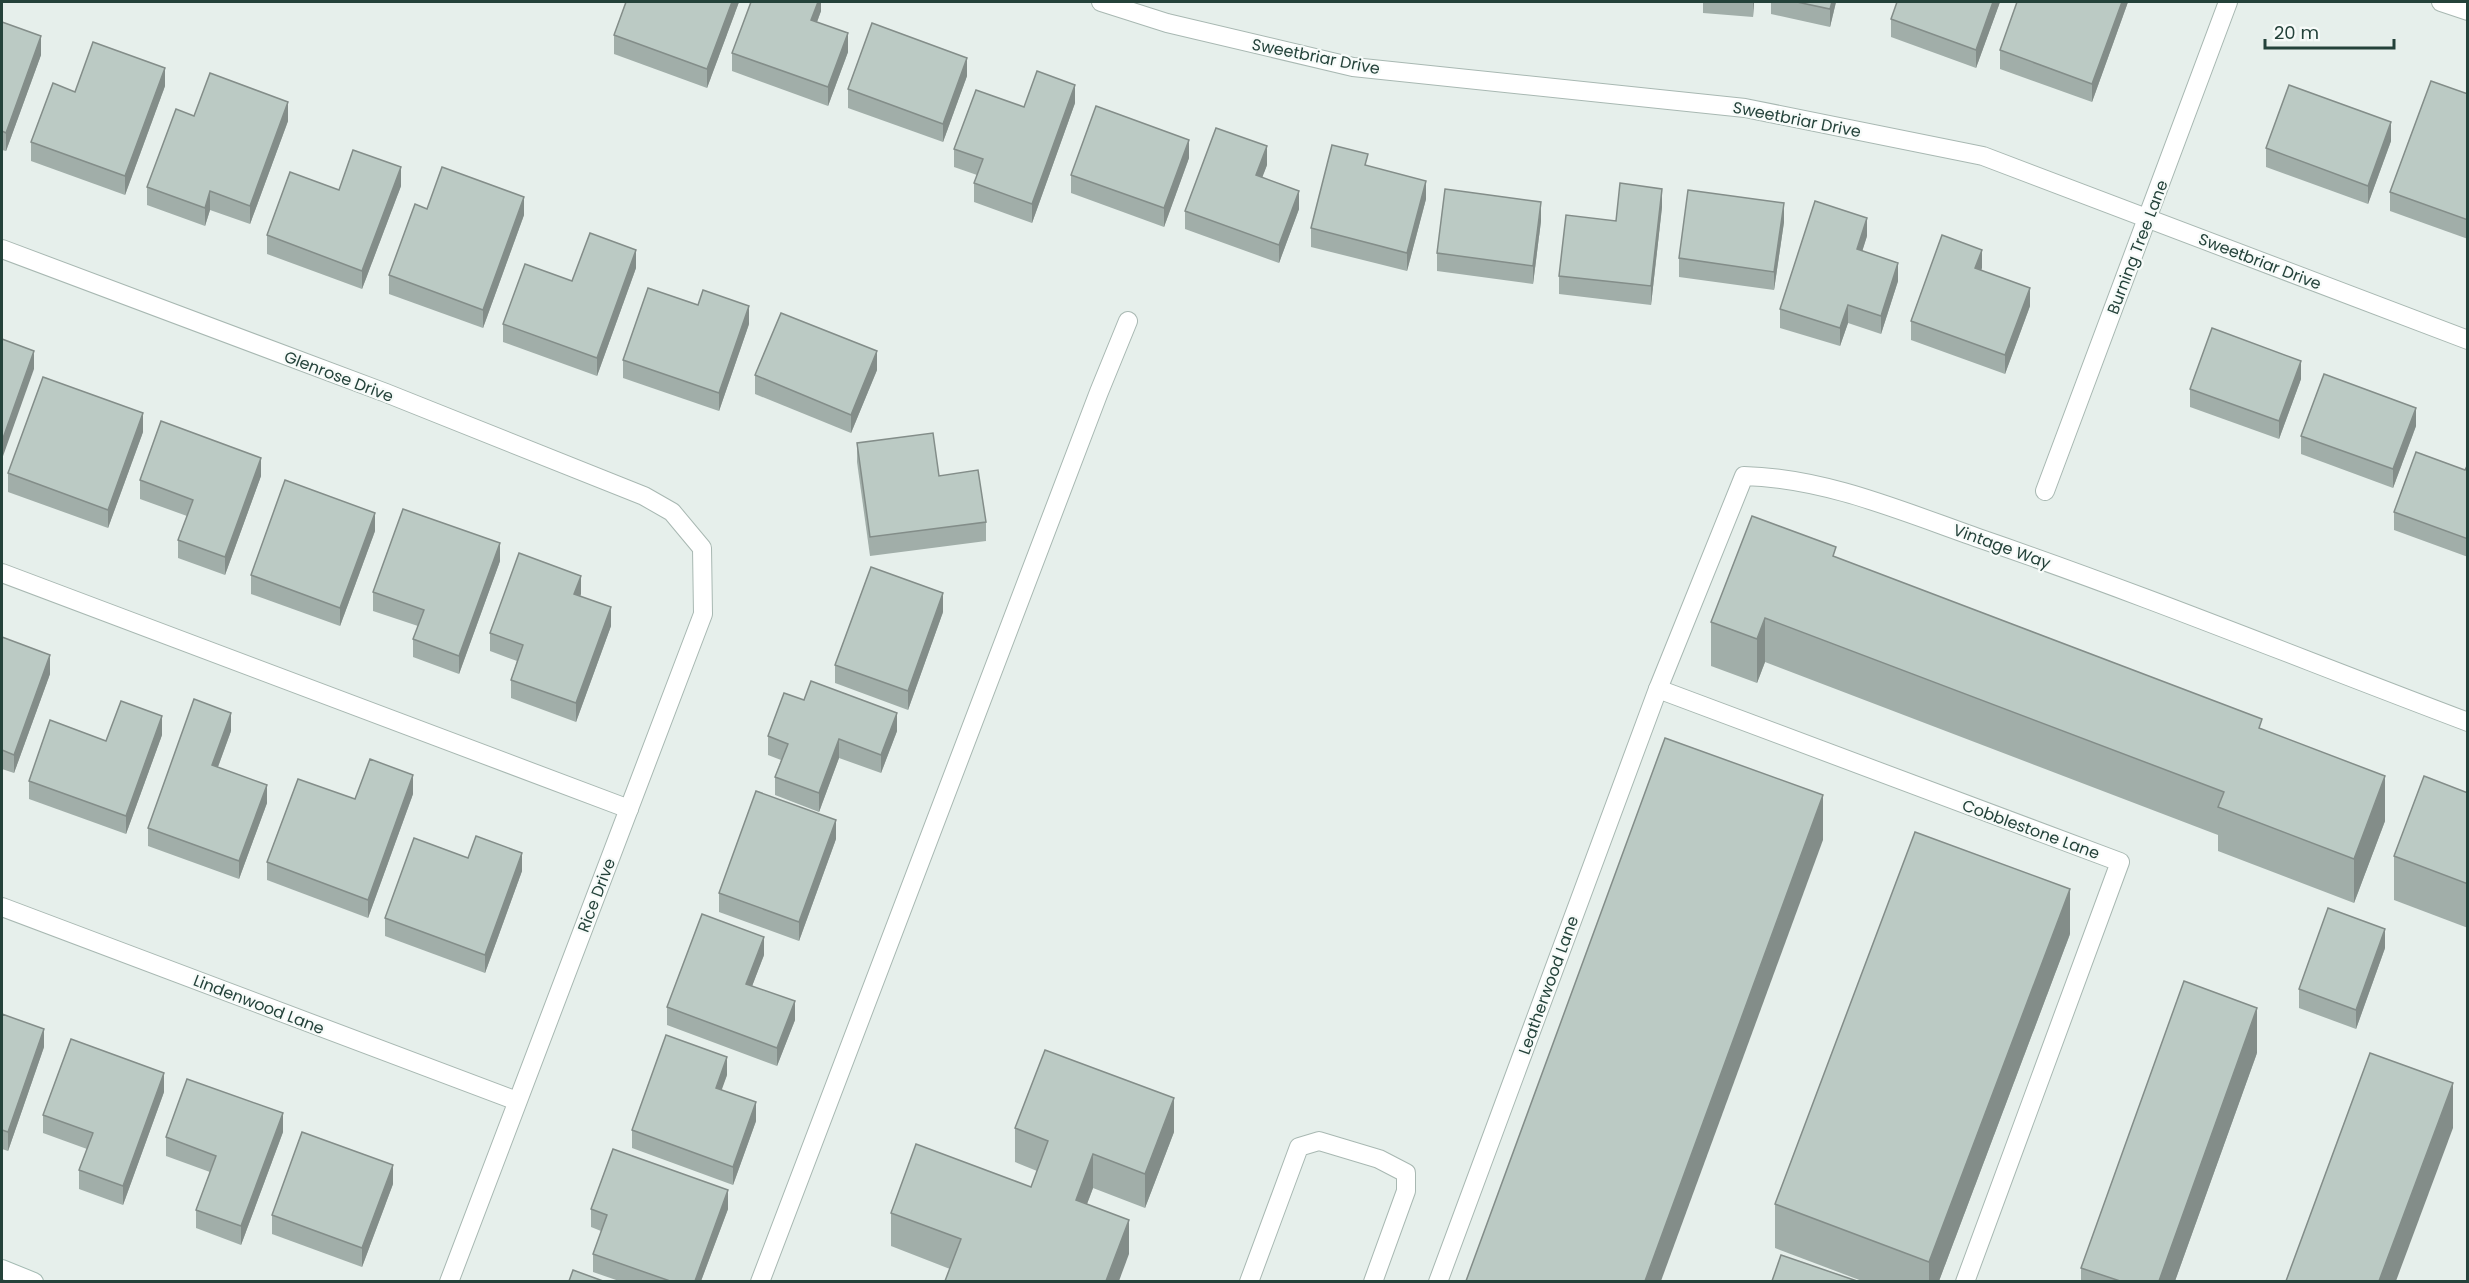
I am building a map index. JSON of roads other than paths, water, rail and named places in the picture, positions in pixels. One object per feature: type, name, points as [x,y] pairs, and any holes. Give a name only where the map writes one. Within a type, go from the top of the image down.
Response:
[{"type":"street","name":"Sweetbriar Drive","points":[[1101,2],[1167,23],[1353,67],[1745,108],[1983,156],[2468,340]]},
{"type":"street","name":"Burning Tree Lane","points":[[2045,491],[2228,2]]},
{"type":"street","points":[[2441,2],[2468,11]]},
{"type":"street","name":"Glenrose Drive","points":[[2,249],[386,393],[644,496],[672,512]]},
{"type":"street","points":[[760,1281],[1128,321]]},
{"type":"street","name":"Vintage Way","points":[[1658,689],[1744,476],[1774,477],[1855,495],[2029,555],[2468,722]]},
{"type":"street","name":"Rice Drive","points":[[449,1281],[703,614],[702,548],[672,512]]},
{"type":"street","points":[[2,573],[629,808]]},
{"type":"street","name":"Leatherwood Lane","points":[[1438,1281],[1658,689]]},
{"type":"street","name":"Cobblestone Lane","points":[[1658,689],[2120,862],[1965,1281]]},
{"type":"street","name":"Lindenwood Lane","points":[[2,908],[517,1101]]},
{"type":"street","points":[[1249,1281],[1299,1147],[1319,1141],[1379,1159],[1406,1173],[1406,1191],[1373,1281]]},
{"type":"street","points":[[2,1269],[34,1281]]}]
